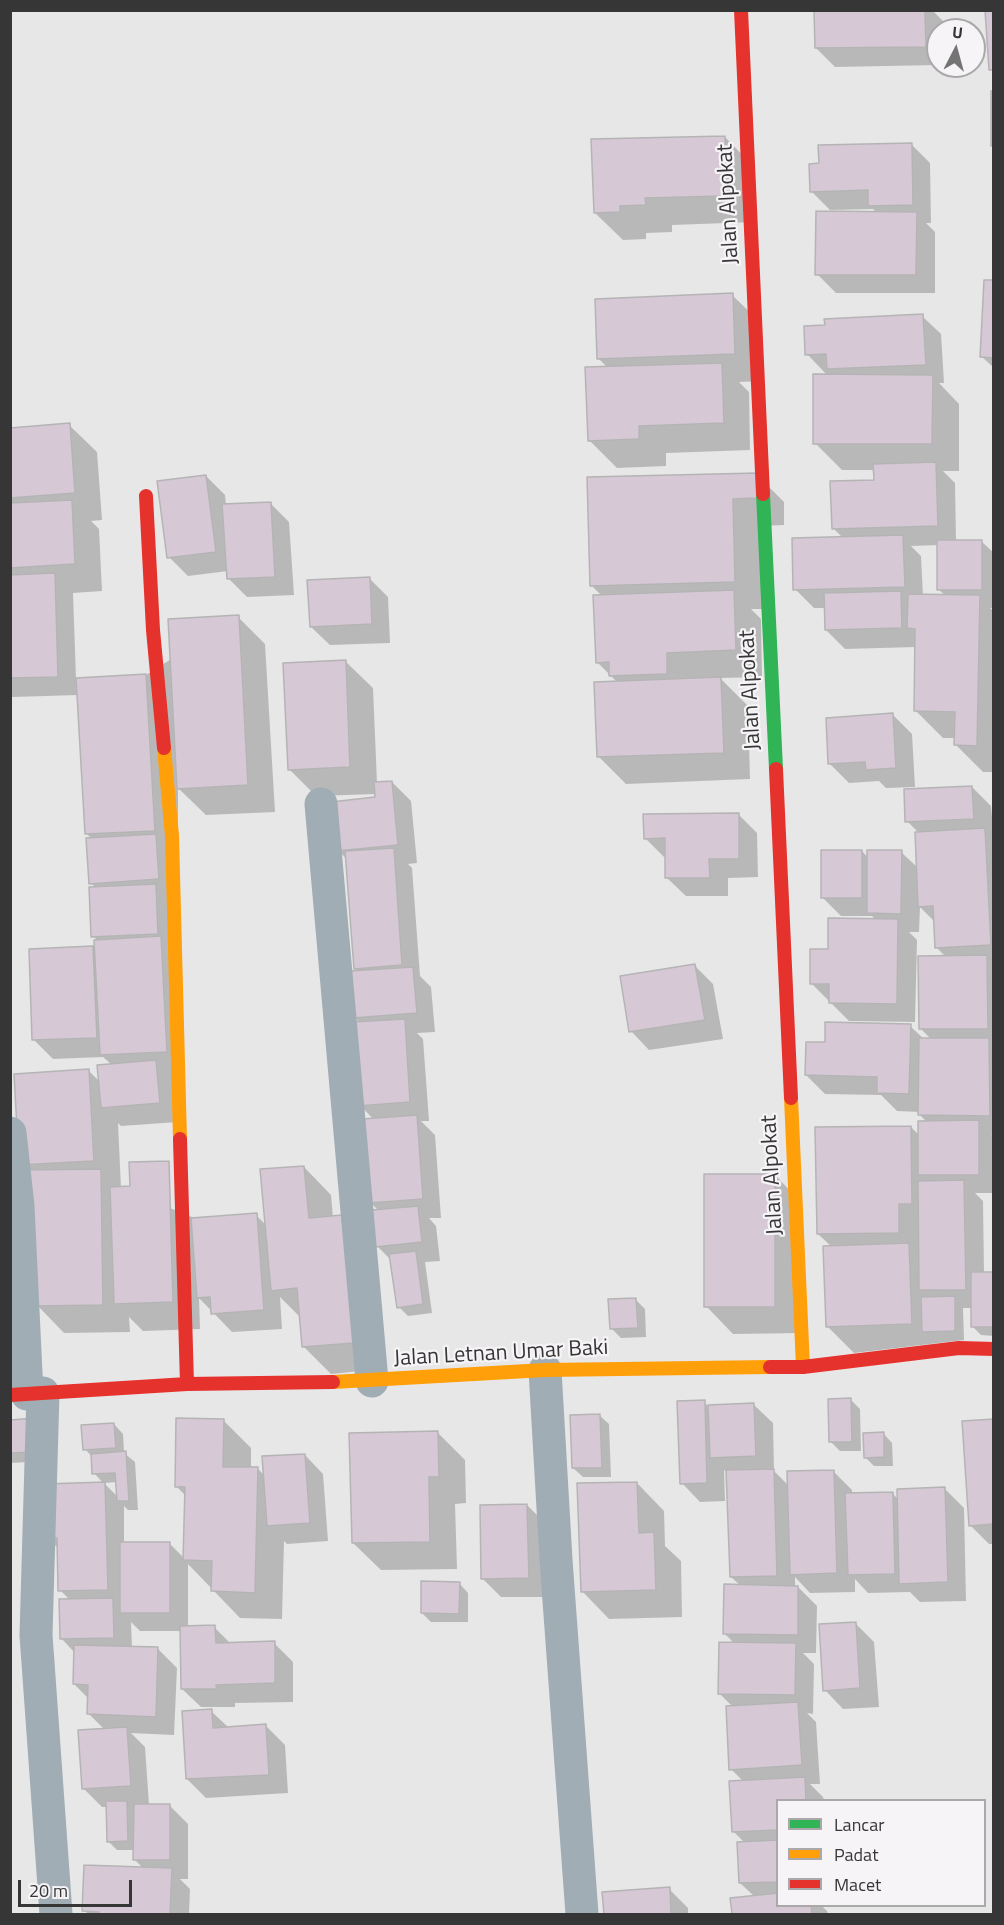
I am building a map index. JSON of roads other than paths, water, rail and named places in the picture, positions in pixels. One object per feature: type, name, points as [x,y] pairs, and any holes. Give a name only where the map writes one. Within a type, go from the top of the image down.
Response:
[{"type":"street","name":"Jalan Alpokat","points":[[741,10],[803,1367]]},
{"type":"street","points":[[146,496],[153,630],[172,836],[187,1384]]},
{"type":"street","points":[[321,804],[372,1381]]},
{"type":"street","points":[[10,1133],[18,1206],[36,1635],[56,1914]]},
{"type":"street","name":"Jalan Letnan Umar Baki","points":[[27,1394],[187,1384],[372,1381],[545,1370],[803,1367],[959,1348],[993,1349]]},
{"type":"street","points":[[545,1370],[556,1560],[582,1914]]}]
